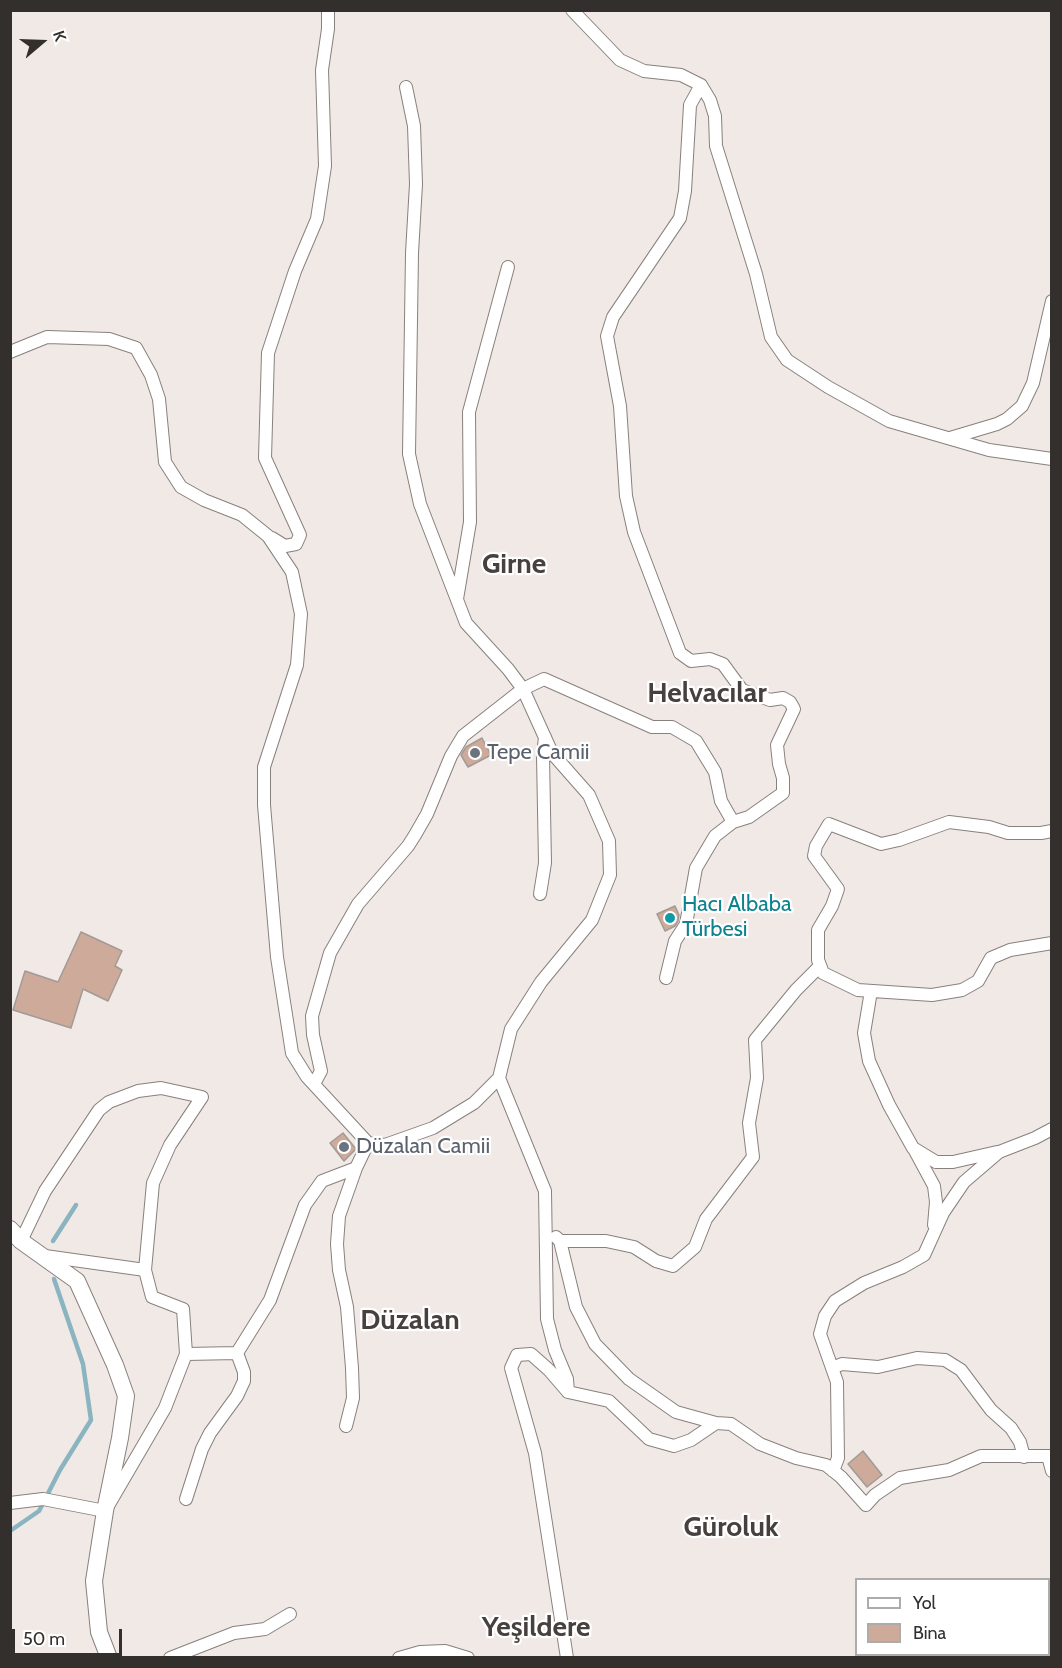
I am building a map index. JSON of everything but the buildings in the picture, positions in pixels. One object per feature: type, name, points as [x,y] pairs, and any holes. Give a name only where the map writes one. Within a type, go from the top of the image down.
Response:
[{"type":"street","points":[[10,352],[47,337],[109,339],[136,348],[151,375],[159,399],[165,462],[181,487],[204,500],[242,515],[268,536],[285,546],[296,544],[300,535],[265,458],[268,353],[295,271],[317,219],[325,166],[322,70],[328,10]]},
{"type":"street","points":[[572,10],[620,60],[644,71],[681,75],[700,85],[710,100],[715,116],[716,146],[752,263],[771,337],[787,360],[828,387],[890,421],[989,450],[1052,459]]},
{"type":"street","points":[[666,978],[675,941],[686,924],[696,868],[715,836],[733,822],[749,817],[783,793],[783,778],[777,746],[794,709],[790,702],[783,698],[770,700],[742,690],[723,664],[710,659],[691,661],[680,653],[634,532],[626,496],[620,406],[607,336],[613,317],[680,218],[685,191],[690,105],[700,85]]},
{"type":"street","points":[[268,536],[291,572],[301,614],[297,665],[264,767],[264,805],[277,957],[292,1053],[308,1077],[368,1143],[385,1145],[433,1128],[474,1103],[499,1078],[511,1029],[541,982],[592,920],[610,875],[609,841],[589,795],[552,753],[523,689],[466,623],[420,504],[409,454],[412,254],[416,184],[414,126],[406,87]]},
{"type":"street","points":[[457,600],[470,522],[469,412],[508,267]]},
{"type":"street","points":[[950,438],[997,424],[1022,406],[1033,383],[1052,301]]},
{"type":"street","points":[[314,1084],[321,1071],[313,1035],[312,1016],[330,953],[358,904],[416,835],[451,756],[463,736],[523,689],[544,679],[652,727],[672,727],[696,741],[715,772],[721,801],[733,822]]},
{"type":"street","points":[[540,894],[545,863],[543,756],[545,737]]},
{"type":"street","points":[[1052,831],[1008,833],[989,827],[949,822],[881,844],[829,824],[816,846],[814,856],[838,889],[818,930],[818,960],[823,973],[858,990],[932,995],[962,990],[978,981],[991,958],[1010,950],[1052,943]]},
{"type":"street","points":[[560,1241],[606,1241],[634,1247],[656,1261],[673,1266],[695,1247],[706,1220],[753,1157],[748,1123],[757,1078],[755,1040],[796,990],[820,966]]},
{"type":"street","points":[[871,992],[864,1034],[869,1061],[889,1105],[934,1186],[936,1202],[933,1234]]},
{"type":"street","points":[[499,1078],[545,1191],[547,1319],[555,1350],[567,1379],[568,1392]]},
{"type":"street","points":[[105,1511],[165,1408],[186,1354],[183,1309],[152,1297],[145,1270],[153,1183],[170,1145],[202,1097],[182,1091],[160,1088],[138,1091],[109,1102],[99,1110],[16,1235],[77,1281],[115,1365],[126,1396],[120,1438],[105,1511],[94,1581],[99,1632],[109,1658]]},
{"type":"street","points":[[913,1148],[936,1162],[953,1162],[999,1152],[1052,1129]]},
{"type":"street","points":[[346,1426],[352,1398],[352,1368],[347,1307],[339,1270],[337,1244],[339,1216],[356,1168],[368,1143]]},
{"type":"street","points":[[833,1471],[838,1458],[837,1382],[820,1334],[825,1316],[835,1301],[864,1283],[903,1267],[924,1255],[943,1213],[964,1182],[999,1152]]},
{"type":"street","points":[[237,1353],[270,1300],[290,1250],[304,1205],[322,1181],[356,1168]]},
{"type":"street","points":[[546,1224],[560,1241],[576,1307],[595,1344],[629,1379],[676,1412],[716,1424],[731,1425],[760,1444],[796,1458],[826,1465],[866,1504],[900,1478],[949,1470],[981,1456],[1050,1456],[1052,1471]]},
{"type":"street","points":[[43,1256],[145,1270]]},
{"type":"street","points":[[186,1354],[237,1353]]},
{"type":"street","points":[[186,1499],[210,1432],[237,1396],[244,1382],[244,1372],[237,1353]]},
{"type":"street","points":[[567,1658],[535,1452],[511,1368],[517,1356],[531,1354],[568,1392],[609,1401],[649,1439],[674,1446],[690,1440],[716,1424]]},
{"type":"street","points":[[832,1368],[842,1364],[878,1367],[917,1358],[945,1360],[961,1370],[991,1410],[1011,1428],[1020,1442],[1024,1456]]},
{"type":"street","points":[[10,1503],[43,1499],[105,1511]]},
{"type":"street","points":[[170,1658],[234,1633],[265,1629],[290,1614]]},
{"type":"street","points":[[399,1658],[420,1652],[445,1651],[468,1658]]},
{"type":"waterway","points":[[53,1241],[76,1205]]},
{"type":"waterway","points":[[10,1531],[39,1511],[60,1470],[91,1420],[83,1364],[54,1279]]},
{"type":"place","name":"Tepe Camii","points":[[475,753]]},
{"type":"place","name":"Hacı Albaba Türbesi","points":[[670,918]]},
{"type":"place","name":"Düzalan Camii","points":[[344,1147]]},
{"type":"district","name":"Girne","points":[[514,565]]},
{"type":"district","name":"Helvacılar","points":[[707,694]]},
{"type":"district","name":"Düzalan","points":[[410,1321]]},
{"type":"district","name":"Güroluk","points":[[731,1528]]},
{"type":"district","name":"Yeşildere","points":[[536,1628]]}]
